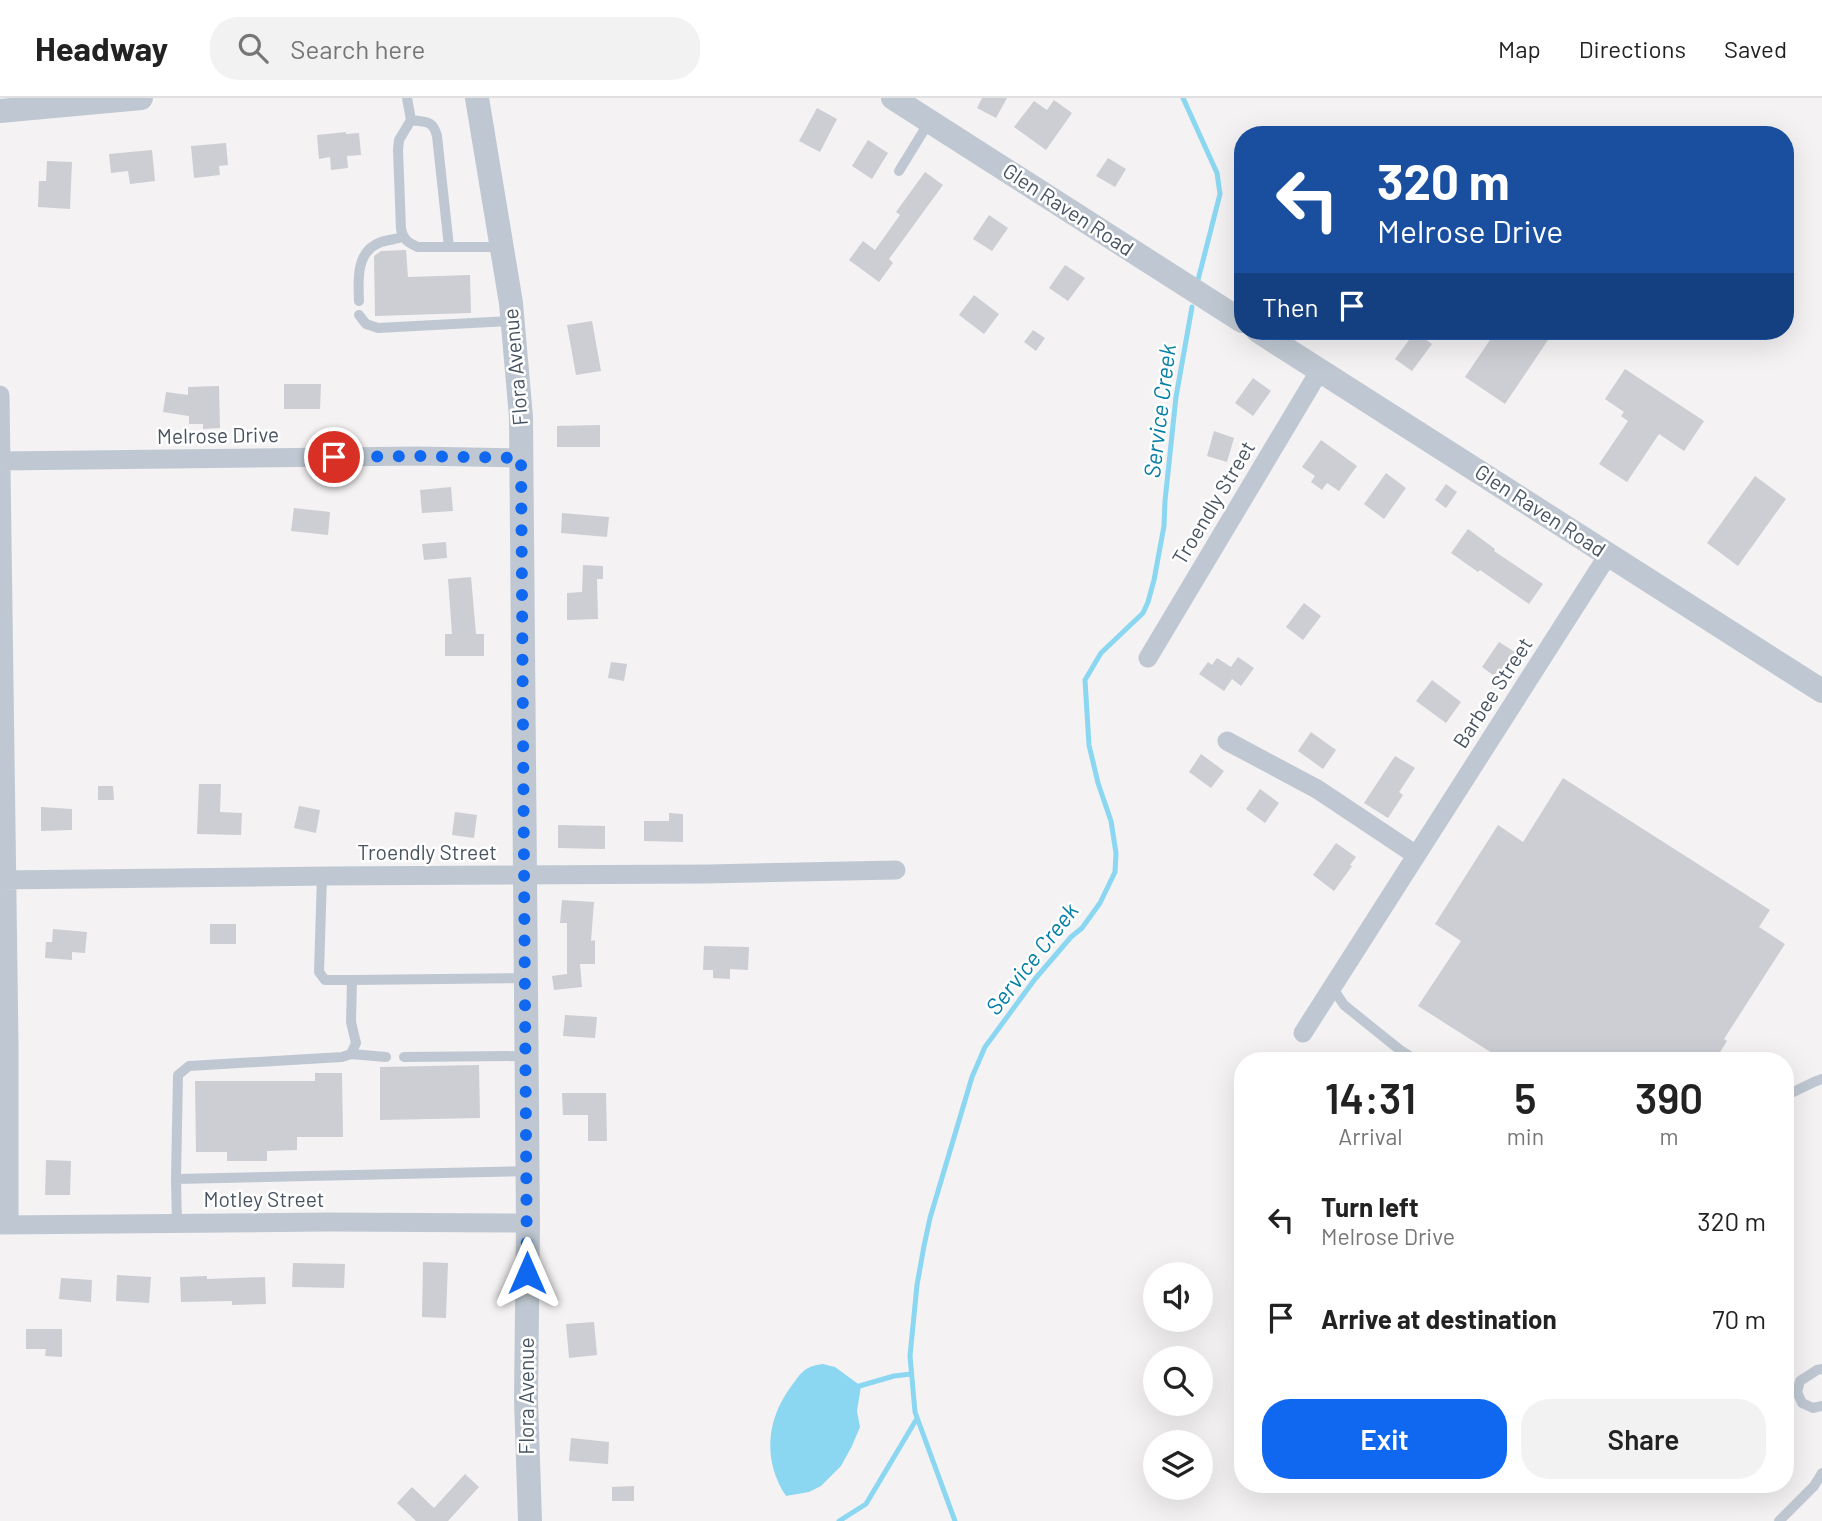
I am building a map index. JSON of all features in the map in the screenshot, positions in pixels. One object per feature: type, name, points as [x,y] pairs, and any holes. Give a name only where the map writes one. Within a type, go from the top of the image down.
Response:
[{"type":"street","points":[[0,111],[141,98]]},
{"type":"street","name":"Flora Avenue","points":[[477,98],[513,321],[520,407],[527,1171],[526,1399],[530,1521]]},
{"type":"street","name":"Glen Raven Road","points":[[893,98],[1234,316]]},
{"type":"street","name":"Glen Raven Road","points":[[1272,340],[1822,691]]},
{"type":"street","name":"Troendly Street","points":[[1148,658],[1320,370]]},
{"type":"street","points":[[0,395],[3,880],[9,1043],[5,1225]]},
{"type":"street","name":"Melrose Drive","points":[[0,461],[417,456],[521,458]]},
{"type":"street","name":"Barbee Street","points":[[1303,1033],[1608,555]]},
{"type":"street","points":[[1227,741],[1317,789],[1416,855]]},
{"type":"street","name":"Troendly Street","points":[[3,880],[896,870]]},
{"type":"street","name":"Motley Street","points":[[5,1225],[527,1223]]},
{"type":"lane","points":[[403,237],[400,216],[399,140],[411,120],[407,98]]},
{"type":"lane","points":[[411,120],[430,123],[435,127],[438,136],[449,247]]},
{"type":"lane","points":[[899,171],[930,122]]},
{"type":"lane","points":[[359,301],[358,270],[363,257],[372,246],[381,242],[403,237],[418,247],[502,247]]},
{"type":"lane","points":[[359,314],[366,324],[378,328],[513,321]]},
{"type":"lane","points":[[322,876],[319,972],[325,980],[525,978]]},
{"type":"lane","points":[[351,1054],[356,1043],[351,1022],[352,980]]},
{"type":"lane","points":[[1332,987],[1344,1005],[1403,1052]]},
{"type":"lane","points":[[177,1223],[178,1075],[189,1066],[351,1054],[386,1057]]},
{"type":"lane","points":[[404,1057],[526,1056]]},
{"type":"lane","points":[[1794,1092],[1822,1079]]},
{"type":"lane","points":[[176,1179],[527,1171]]},
{"type":"lane","points":[[1822,1369],[1800,1381],[1797,1392],[1802,1402],[1814,1408],[1822,1406]]},
{"type":"lane","points":[[1779,1521],[1818,1486],[1822,1473]]},
{"type":"water","points":[[823,1364],[835,1367],[861,1386],[857,1411],[860,1427],[841,1466],[821,1486],[809,1492],[786,1496],[779,1483],[771,1455],[772,1427],[782,1401],[797,1378],[807,1369]]},
{"type":"building","points":[[982,98],[1007,98],[996,118],[977,108]]},
{"type":"building","points":[[1054,100],[1072,113],[1046,150],[1014,127],[1034,101],[1047,110]]},
{"type":"building","points":[[817,108],[837,119],[820,152],[799,141]]},
{"type":"building","points":[[359,133],[361,155],[347,156],[348,168],[331,170],[330,157],[319,159],[317,135]]},
{"type":"building","points":[[868,140],[888,153],[872,179],[852,166]]},
{"type":"building","points":[[226,143],[228,165],[219,166],[220,175],[194,178],[191,146]]},
{"type":"building","points":[[152,150],[155,181],[130,184],[128,171],[111,173],[109,154]]},
{"type":"building","points":[[1108,158],[1126,169],[1115,187],[1096,176]]},
{"type":"building","points":[[47,161],[72,162],[70,209],[38,207],[39,181],[46,181]]},
{"type":"building","points":[[925,172],[943,185],[889,259],[893,263],[879,282],[849,260],[863,241],[875,250],[900,215],[896,212]]},
{"type":"building","points":[[989,215],[1008,228],[992,251],[973,239]]},
{"type":"building","points":[[406,250],[408,277],[470,275],[471,313],[375,316],[374,256],[381,251]]},
{"type":"building","points":[[1065,265],[1085,278],[1068,301],[1049,288]]},
{"type":"building","points":[[974,295],[999,314],[984,334],[959,315]]},
{"type":"building","points":[[592,321],[601,371],[576,375],[567,325]]},
{"type":"building","points":[[1033,330],[1045,338],[1036,351],[1024,342]]},
{"type":"building","points":[[1409,340],[1426,340],[1432,344],[1412,371],[1395,359]]},
{"type":"building","points":[[1490,340],[1548,340],[1505,404],[1465,377]]},
{"type":"building","points":[[1625,369],[1704,421],[1684,451],[1659,434],[1627,482],[1599,464],[1628,421],[1621,416],[1624,412],[1605,399]]},
{"type":"building","points":[[1253,378],[1271,391],[1253,416],[1235,403]]},
{"type":"building","points":[[284,384],[321,384],[320,409],[284,409]]},
{"type":"building","points":[[219,386],[220,428],[203,429],[203,424],[189,424],[189,416],[163,412],[166,392],[188,395],[188,387]]},
{"type":"building","points":[[600,425],[600,447],[557,447],[557,426]]},
{"type":"building","points":[[1214,431],[1234,438],[1227,462],[1207,456]]},
{"type":"building","points":[[1321,440],[1357,466],[1339,491],[1327,483],[1322,490],[1311,482],[1315,476],[1302,467]]},
{"type":"building","points":[[1386,473],[1406,488],[1384,519],[1364,504]]},
{"type":"building","points":[[1755,476],[1786,499],[1738,566],[1707,543]]},
{"type":"building","points":[[1446,484],[1457,492],[1446,508],[1435,500]]},
{"type":"building","points":[[451,487],[453,511],[422,513],[420,490]]},
{"type":"building","points":[[294,508],[330,512],[328,535],[291,531]]},
{"type":"building","points":[[562,513],[609,517],[607,537],[561,533]]},
{"type":"building","points":[[1468,529],[1495,549],[1494,551],[1543,584],[1529,604],[1451,553]]},
{"type":"building","points":[[446,542],[447,558],[424,560],[422,544]]},
{"type":"building","points":[[583,565],[603,566],[603,579],[597,579],[598,619],[567,620],[567,593],[582,592]]},
{"type":"building","points":[[471,577],[476,634],[484,634],[484,656],[445,656],[445,634],[452,634],[448,579]]},
{"type":"building","points":[[1304,603],[1321,616],[1303,640],[1286,627]]},
{"type":"building","points":[[1499,642],[1518,654],[1500,680],[1482,667]]},
{"type":"building","points":[[1238,657],[1254,668],[1241,686],[1232,679],[1224,691],[1199,674],[1208,662],[1212,665],[1217,658],[1231,667]]},
{"type":"building","points":[[611,662],[627,664],[624,681],[608,678]]},
{"type":"building","points":[[1432,680],[1461,702],[1446,723],[1416,701]]},
{"type":"building","points":[[1311,732],[1336,750],[1323,769],[1298,751]]},
{"type":"building","points":[[1201,754],[1224,771],[1211,788],[1189,772]]},
{"type":"building","points":[[1395,756],[1415,768],[1399,792],[1403,795],[1388,818],[1364,803]]},
{"type":"building","points":[[1563,778],[1770,910],[1759,927],[1785,944],[1724,1039],[1727,1041],[1720,1052],[1490,1052],[1418,1006],[1461,941],[1435,924],[1498,825],[1523,842]]},
{"type":"building","points":[[199,784],[221,784],[220,812],[242,813],[241,835],[197,834]]},
{"type":"building","points":[[98,786],[113,786],[114,800],[98,800]]},
{"type":"building","points":[[1260,789],[1279,803],[1265,823],[1246,809]]},
{"type":"building","points":[[299,806],[320,810],[316,833],[294,828]]},
{"type":"building","points":[[41,807],[72,809],[72,830],[41,831]]},
{"type":"building","points":[[455,812],[477,815],[474,838],[452,835]]},
{"type":"building","points":[[669,813],[683,814],[683,842],[644,841],[644,821],[669,821]]},
{"type":"building","points":[[558,825],[605,826],[605,849],[558,848]]},
{"type":"building","points":[[1336,843],[1356,857],[1334,891],[1313,875]]},
{"type":"building","points":[[562,900],[594,902],[591,941],[595,940],[595,964],[580,964],[582,987],[554,990],[552,976],[567,974],[567,923],[560,923]]},
{"type":"building","points":[[210,924],[236,924],[236,944],[210,944]]},
{"type":"building","points":[[53,929],[87,932],[85,953],[72,952],[72,960],[45,958],[46,942],[52,942]]},
{"type":"building","points":[[704,946],[749,947],[748,970],[730,969],[730,979],[713,978],[713,970],[703,970]]},
{"type":"building","points":[[565,1015],[597,1017],[595,1038],[563,1036]]},
{"type":"building","points":[[479,1065],[480,1118],[380,1120],[380,1067]]},
{"type":"building","points":[[315,1073],[342,1073],[343,1137],[297,1137],[297,1150],[267,1151],[267,1161],[227,1161],[227,1152],[196,1152],[195,1081],[315,1081]]},
{"type":"building","points":[[562,1093],[606,1093],[607,1141],[588,1141],[588,1115],[563,1115]]},
{"type":"building","points":[[46,1160],[71,1161],[70,1195],[45,1195]]},
{"type":"building","points":[[423,1262],[448,1263],[446,1318],[422,1317]]},
{"type":"building","points":[[293,1263],[345,1264],[344,1288],[292,1287]]},
{"type":"building","points":[[117,1275],[151,1277],[149,1303],[116,1301]]},
{"type":"building","points":[[207,1276],[207,1279],[265,1277],[266,1304],[232,1305],[232,1301],[181,1302],[180,1277]]},
{"type":"building","points":[[61,1278],[92,1280],[91,1302],[59,1299]]},
{"type":"building","points":[[594,1322],[597,1355],[569,1358],[566,1324]]},
{"type":"building","points":[[26,1329],[62,1329],[62,1357],[45,1356],[46,1349],[26,1349]]},
{"type":"building","points":[[571,1438],[609,1442],[608,1464],[569,1461]]},
{"type":"building","points":[[465,1474],[479,1487],[448,1521],[416,1521],[397,1503],[412,1487],[434,1508]]},
{"type":"building","points":[[634,1486],[634,1501],[612,1501],[612,1487]]},
{"type":"waterway","name":"Service Creek","points":[[1183,98],[1217,173],[1220,194],[1198,280]]},
{"type":"waterway","name":"Service Creek","points":[[955,1521],[915,1412],[910,1356],[924,1246],[972,1077],[985,1047],[1035,979],[1082,928],[1100,903],[1115,872],[1116,853],[1111,821],[1089,745],[1085,680],[1101,653],[1143,613],[1148,602],[1164,526],[1176,397],[1192,307]]},
{"type":"waterway","points":[[856,1387],[911,1374]]},
{"type":"waterway","points":[[839,1521],[866,1504],[916,1420]]},
{"type":"route","points":[[334,457],[521,458],[527,1273]]}]
